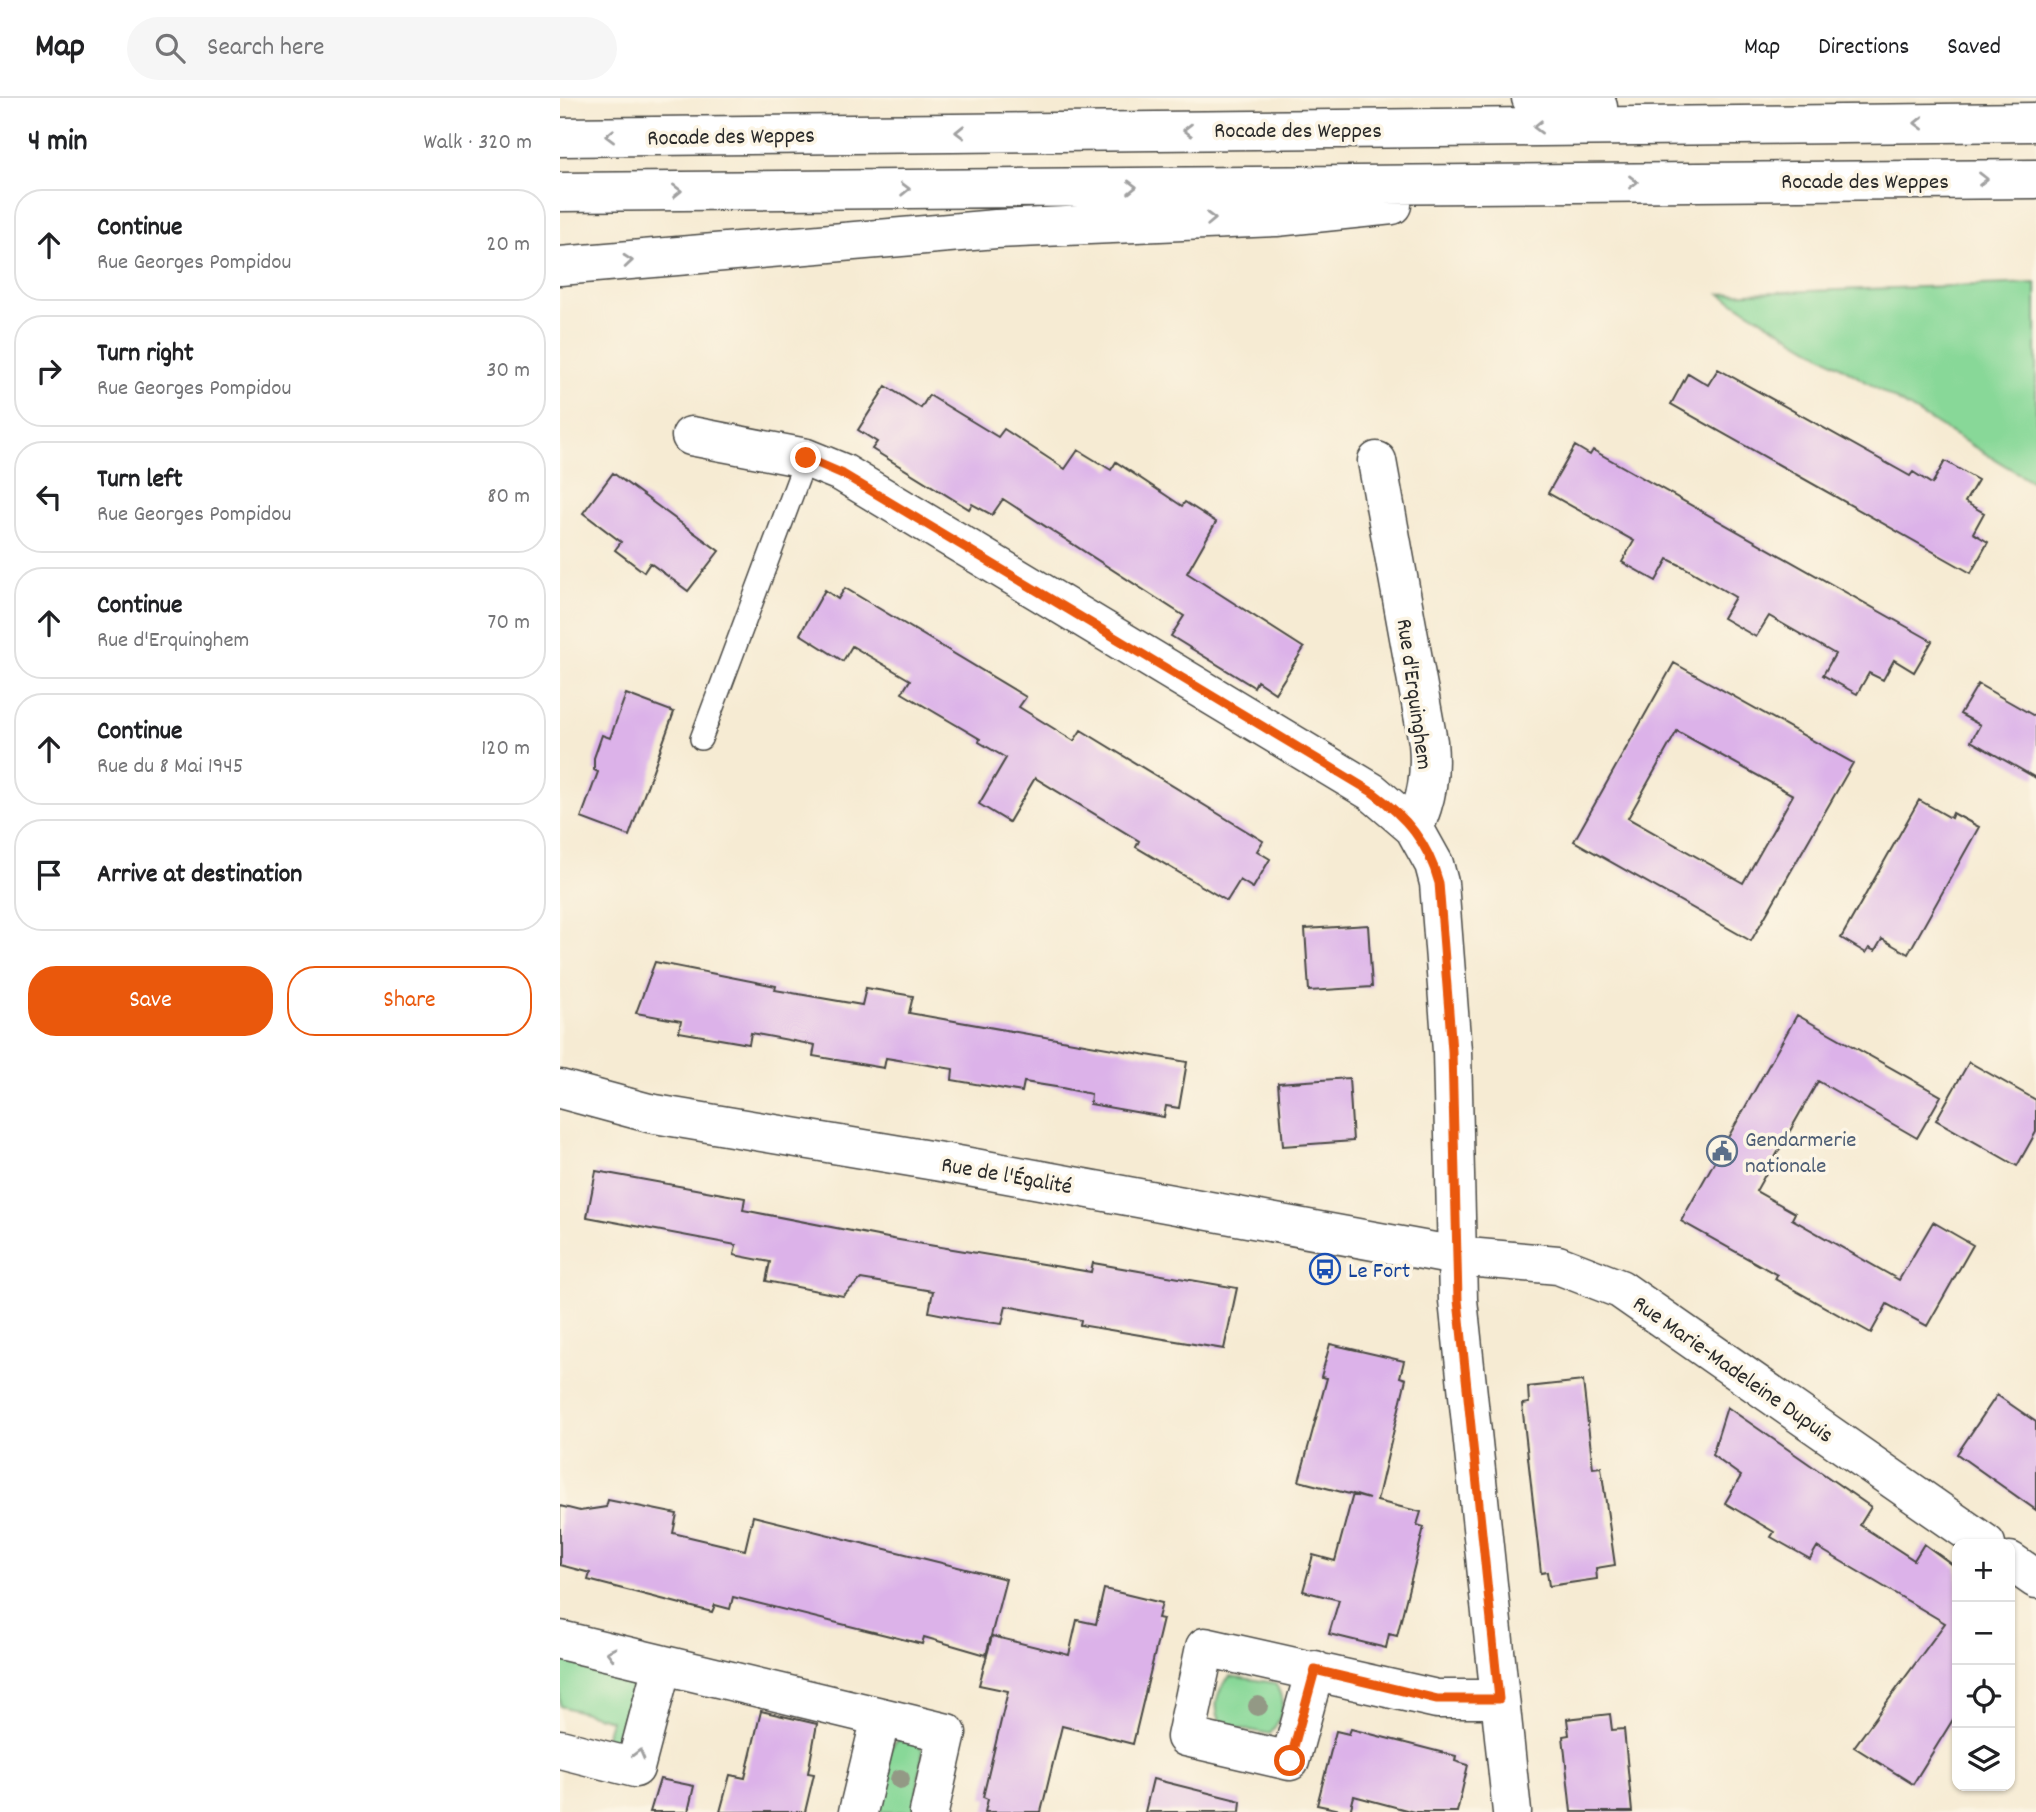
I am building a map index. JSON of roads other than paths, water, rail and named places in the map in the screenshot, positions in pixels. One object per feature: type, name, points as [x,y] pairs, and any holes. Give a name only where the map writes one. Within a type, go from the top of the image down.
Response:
[{"type":"main road","points":[[1531,98],[1728,125]]},
{"type":"main road","name":"Rocade des Weppes","points":[[560,137],[2036,122]]},
{"type":"main road","name":"Rocade des Weppes","points":[[560,192],[2036,179]]},
{"type":"main road","points":[[560,266],[996,229],[1320,214],[1564,182]]},
{"type":"main road","points":[[691,436],[806,458],[843,474],[1360,785],[1387,803],[1414,828],[1434,864],[1439,883],[1452,1051],[1458,1300],[1512,1812]]},
{"type":"main road","name":"Rue d'Erquinghem","points":[[1377,461],[1428,742],[1428,786],[1424,806],[1414,828]]},
{"type":"main road","name":"Rue de l'Égalité","points":[[560,1090],[649,1114],[947,1163],[1456,1256]]},
{"type":"main road","name":"Rue Marie-Madeleine Dupuis","points":[[1456,1256],[1558,1265],[1620,1289],[1979,1539]]},
{"type":"main road","points":[[2015,1564],[2036,1579]]},
{"type":"main road","points":[[560,1640],[947,1733],[929,1812]]},
{"type":"main road","points":[[560,1749],[635,1769],[662,1666]]},
{"type":"main road","points":[[1315,1670],[1437,1699],[1499,1699]]},
{"type":"main road","points":[[858,1812],[881,1717]]},
{"type":"lane","points":[[701,739],[806,458]]},
{"type":"place","name":"Gendarmerie nationale","points":[[1722,1151]]},
{"type":"place","name":"Le Fort","points":[[1325,1269]]}]
